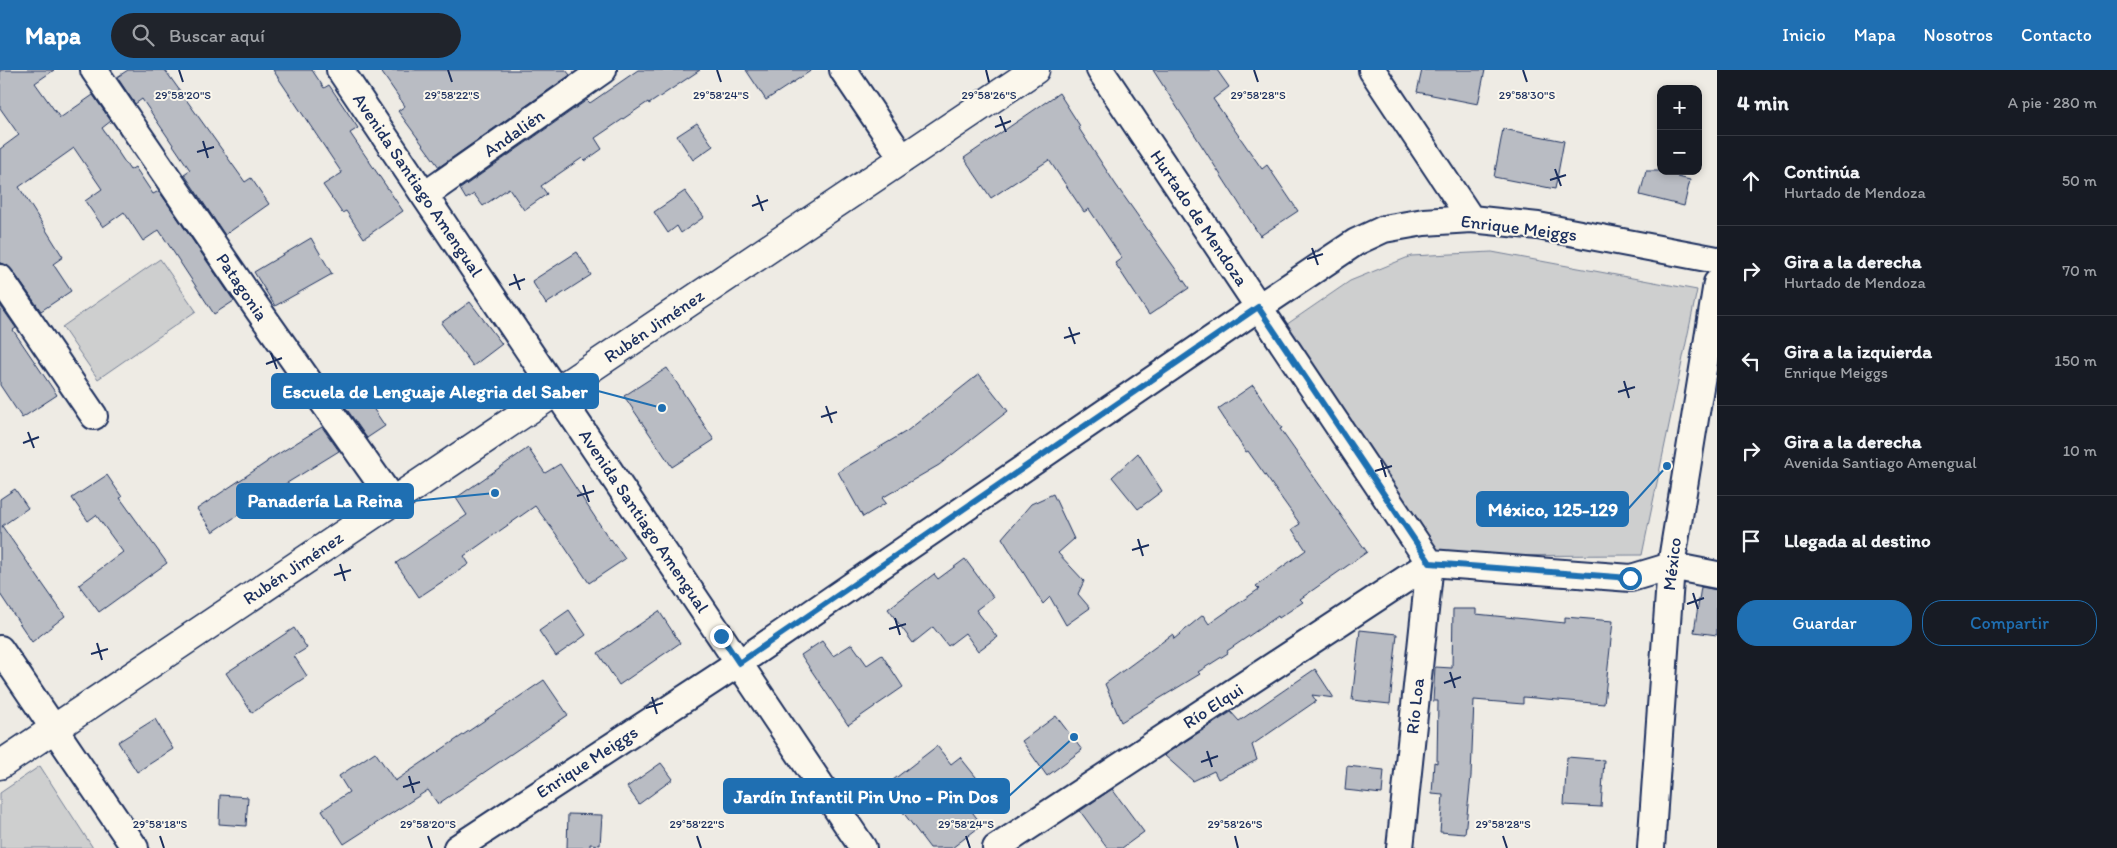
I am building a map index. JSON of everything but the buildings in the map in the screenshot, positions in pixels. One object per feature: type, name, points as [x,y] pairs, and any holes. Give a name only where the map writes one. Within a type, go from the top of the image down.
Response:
[{"type":"main road","name":"Rubén Jiménez","points":[[0,765],[1035,70]]},
{"type":"street","name":"Patagonia","points":[[94,70],[264,319],[393,501]]},
{"type":"street","name":"Avenida Santiago Amengual","points":[[340,70],[863,848]]},
{"type":"street","points":[[843,70],[903,159]]},
{"type":"street","name":"Hurtado de Mendoza","points":[[1100,70],[1430,563]]},
{"type":"street","points":[[1372,70],[1471,219]]},
{"type":"street","name":"Andalién","points":[[425,195],[601,71]]},
{"type":"street","name":"Enrique Meiggs","points":[[457,848],[739,663],[1258,307],[1356,242],[1384,229],[1424,222],[1471,219],[1538,226],[1717,260]]},
{"type":"street","points":[[0,278],[94,416]]},
{"type":"street","name":"México","points":[[1651,848],[1671,566],[1717,283]]},
{"type":"street","points":[[1430,563],[1630,578],[1671,566],[1717,575]]},
{"type":"street","name":"Río Elqui","points":[[996,848],[1430,563]]},
{"type":"street","name":"Río Loa","points":[[1400,848],[1430,563]]},
{"type":"street","points":[[0,649],[135,848]]},
{"type":"shaded area","points":[[1492,252],[1697,290],[1642,555],[1433,556],[1280,329],[1350,281],[1411,256]]},
{"type":"shaded area","points":[[160,259],[196,311],[98,379],[62,327]]},
{"type":"shaded area","points":[[40,766],[93,848],[0,848],[0,793]]},
{"type":"place","name":"Escuela de Lenguaje Alegria del Saber","points":[[662,408]]},
{"type":"place","name":"México, 125-129","points":[[1667,466]]},
{"type":"place","name":"Panadería La Reina","points":[[495,493]]},
{"type":"place","name":"Jardín Infantil Pin Uno - Pin Dos","points":[[1074,737]]},
{"type":"route","points":[[721,636],[739,663],[1258,307],[1430,563],[1630,578]]}]
